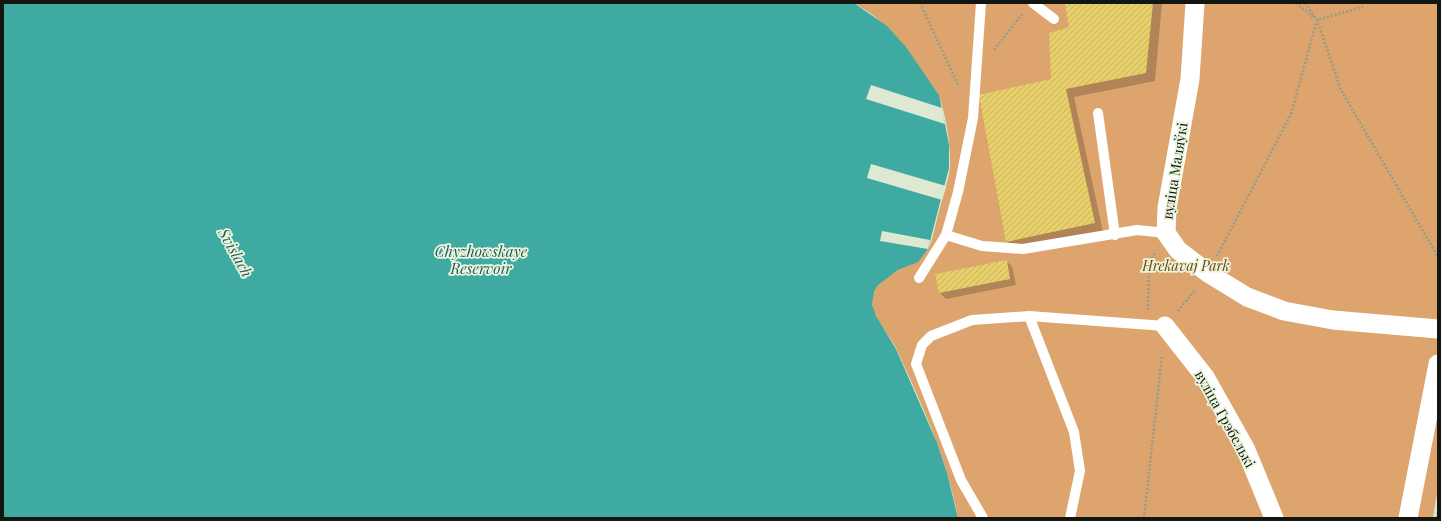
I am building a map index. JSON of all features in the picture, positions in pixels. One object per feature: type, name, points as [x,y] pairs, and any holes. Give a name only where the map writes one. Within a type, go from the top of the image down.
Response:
[{"type":"street","name":"вуліца Маляўкі","points":[[1195,3],[1190,79],[1167,208],[1166,233],[1178,250],[1208,274],[1248,297],[1284,311],[1333,320],[1438,329]]},
{"type":"street","name":"вуліца Грэбелькі","points":[[1156,325],[1205,377],[1246,450],[1274,518]]},
{"type":"street","points":[[1408,518],[1438,364]]},
{"type":"lane","points":[[919,278],[946,235],[958,192],[973,118],[981,3]]},
{"type":"lane","points":[[1029,6],[1054,19]]},
{"type":"lane","points":[[1098,113],[1115,235]]},
{"type":"lane","points":[[946,235],[982,246],[1024,249],[1115,235],[1137,230],[1166,233]]},
{"type":"lane","points":[[983,518],[961,480],[916,364],[922,345],[931,336],[972,320],[1029,316],[1156,325]]},
{"type":"lane","points":[[1029,316],[1074,432],[1080,470],[1070,518]]},
{"type":"path","points":[[920,3],[960,90]]},
{"type":"path","points":[[1296,3],[1317,20]]},
{"type":"path","points":[[1305,3],[1317,20],[1340,90],[1438,257]]},
{"type":"path","points":[[976,74],[1029,6]]},
{"type":"path","points":[[1317,20],[1362,7]]},
{"type":"path","points":[[1156,325],[1208,274],[1291,114],[1317,20]]},
{"type":"path","points":[[1144,518],[1156,325],[1148,264],[1166,233]]},
{"type":"path","points":[[1437,518],[1438,512]]},
{"type":"green space","name":"Hrekavaj Park","points":[[854,3],[1438,3],[1438,487],[1433,518],[958,518],[947,474],[932,431],[896,348],[879,321],[873,309],[872,303],[873,293],[885,278],[922,256],[930,245],[947,184],[950,167],[950,150],[946,122],[938,93],[911,56],[886,27],[866,10]]},
{"type":"water","name":"Chyzhowskaye Reservoir","points":[[3,3],[854,3],[887,26],[906,47],[939,95],[945,124],[949,145],[949,168],[928,249],[918,262],[898,270],[878,285],[874,291],[872,304],[876,316],[896,349],[937,443],[947,473],[958,518],[3,518]]},
{"type":"pier","points":[[871,85],[942,108],[945,124],[866,99]]},
{"type":"pier","points":[[871,164],[946,186],[942,200],[867,178]]},
{"type":"pier","points":[[882,231],[930,240],[928,249],[880,241]]},
{"type":"building","points":[[1065,3],[1153,3],[1146,73],[1066,89],[1095,223],[1006,242],[979,95],[1051,79],[1049,33],[1069,27]]},
{"type":"building","points":[[1007,260],[1010,279],[939,293],[935,274]]},
{"type":"water label","name":"Svislach","points":[[235,253]]}]
